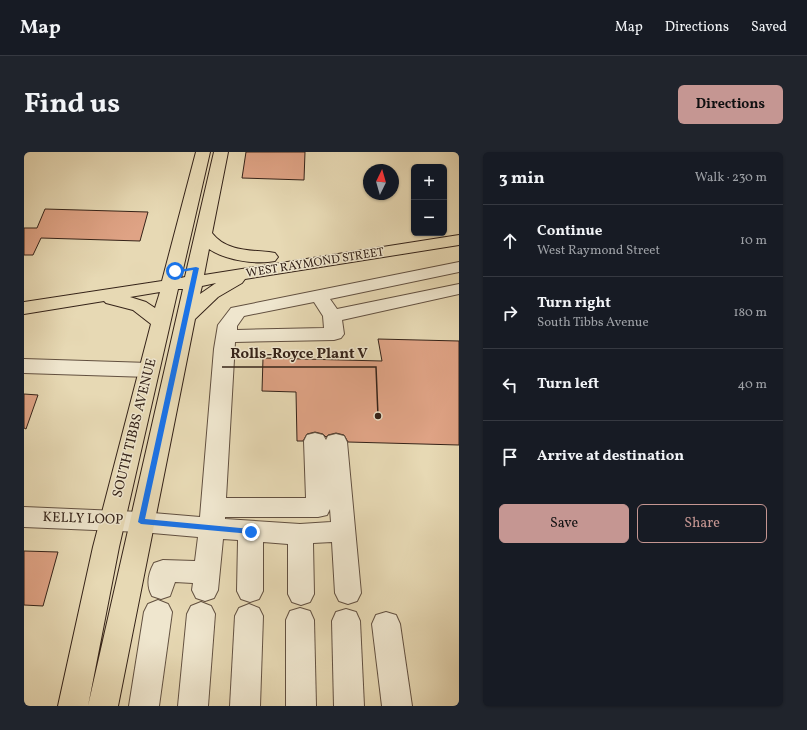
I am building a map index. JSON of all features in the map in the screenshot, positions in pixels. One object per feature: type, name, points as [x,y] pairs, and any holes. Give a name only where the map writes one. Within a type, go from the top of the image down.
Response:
[{"type":"main road","name":"SOUTH TIBBS AVENUE","points":[[103,706],[185,318],[184,277],[203,152]]},
{"type":"main road","name":"SOUTH TIBBS AVENUE","points":[[73,706],[91,611],[161,324],[204,233],[221,152]]},
{"type":"main road","points":[[447,230],[459,228]]},
{"type":"main road","points":[[204,233],[213,246],[222,251],[247,256],[269,257]]},
{"type":"main road","name":"WEST RAYMOND STREET","points":[[184,277],[269,257],[411,235]]},
{"type":"main road","name":"WEST RAYMOND STREET","points":[[184,277],[249,273],[459,240]]},
{"type":"main road","points":[[185,318],[212,293],[249,273]]},
{"type":"main road","points":[[24,295],[184,277]]},
{"type":"main road","points":[[24,308],[94,297],[184,277]]},
{"type":"main road","points":[[94,297],[137,304],[150,311],[161,324]]},
{"type":"street","points":[[193,706],[212,517],[228,325],[238,312],[459,267]]},
{"type":"street","points":[[332,316],[459,289]]},
{"type":"street","points":[[226,336],[334,334],[332,316],[319,296]]},
{"type":"street","points":[[24,366],[149,370]]},
{"type":"street","points":[[318,508],[326,441],[343,520],[348,593]]},
{"type":"street","points":[[212,517],[318,508],[343,520]]},
{"type":"street","name":"KELLY LOOP","points":[[24,517],[141,522],[212,517]]},
{"type":"street","points":[[212,517],[251,532],[300,534],[343,520]]},
{"type":"street","points":[[245,706],[251,532]]},
{"type":"street","points":[[300,534],[301,706]]},
{"type":"street","points":[[144,706],[163,571],[204,592]]},
{"type":"street","points":[[346,622],[349,706]]},
{"type":"street","points":[[386,624],[397,706]]},
{"type":"building","points":[[246,152],[305,152],[304,180],[242,178]]},
{"type":"building","points":[[45,209],[148,212],[140,241],[41,238],[33,255],[24,255],[24,228],[37,228]]},
{"type":"building","points":[[378,339],[459,341],[459,445],[348,442],[344,435],[336,433],[326,437],[323,434],[315,432],[307,434],[303,441],[297,441],[296,392],[262,391],[263,358],[382,361]]},
{"type":"building","points":[[24,394],[38,395],[26,429],[24,428]]},
{"type":"building","points":[[24,551],[58,552],[43,606],[24,605]]},
{"type":"place","name":"Rolls-Royce Plant V","points":[[378,416]]},
{"type":"route","points":[[175,271],[196,268],[141,522],[212,527],[251,532]]}]
